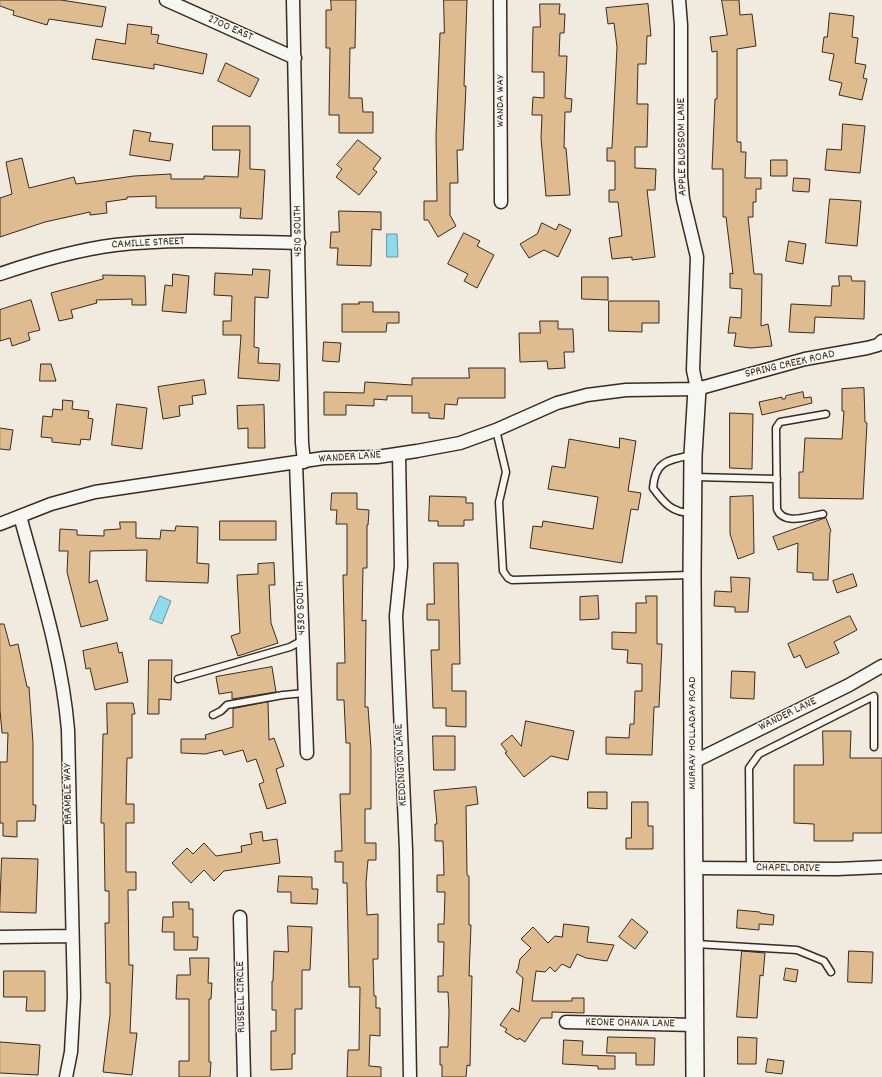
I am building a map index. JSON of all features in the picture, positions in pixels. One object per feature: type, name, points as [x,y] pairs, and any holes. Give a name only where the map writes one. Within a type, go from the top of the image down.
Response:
[{"type":"street","name":"2700 EAST","points":[[166,0],[295,58]]},
{"type":"street","name":"4510 SOUTH","points":[[293,0],[299,243],[302,443],[300,463]]},
{"type":"street","name":"WANDA WAY","points":[[500,0],[501,202]]},
{"type":"street","name":"APPLE BLOSSOM LANE","points":[[679,0],[682,25],[681,177],[683,199],[697,257],[693,370],[697,389]]},
{"type":"street","name":"CAMILLE STREET","points":[[0,274],[75,252],[115,245],[155,242],[299,243]]},
{"type":"street","name":"SPRING CREEK ROAD","points":[[697,389],[805,359],[868,348],[878,345],[882,341]]},
{"type":"street","name":"WANDER LANE","points":[[0,524],[51,504],[95,492],[195,476],[300,463],[331,457],[377,457],[460,443],[496,430],[557,403],[588,395],[626,390],[697,389]]},
{"type":"street","name":"MURRAY HOLLADAY ROAD","points":[[695,1077],[692,513],[693,455],[697,389]]},
{"type":"street","name":"KEDDINGTON LANE","points":[[399,454],[401,566],[396,616],[406,850],[410,1077]]},
{"type":"street","name":"4530 SOUTH","points":[[300,463],[303,640],[307,753]]},
{"type":"street","name":"BRAMBLE WAY","points":[[20,516],[46,613],[66,705],[71,936],[74,997],[71,1052],[66,1077]]},
{"type":"street","name":"WANDER LANE","points":[[693,762],[849,685],[882,666]]},
{"type":"street","name":"CHAPEL DRIVE","points":[[694,868],[837,869],[882,867]]},
{"type":"street","name":"RUSSELL CIRCLE","points":[[240,917],[244,1077]]},
{"type":"street","points":[[0,937],[71,936]]},
{"type":"street","name":"KEONE OHANA LANE","points":[[566,1022],[694,1025]]},
{"type":"lane","points":[[823,514],[786,519],[783,518],[777,509],[776,428],[778,423],[826,414]]},
{"type":"lane","points":[[496,430],[506,472],[499,502],[503,571],[508,578],[512,580],[692,575]]},
{"type":"lane","points":[[692,513],[682,513],[671,509],[653,488],[654,477],[660,466],[668,460],[693,455]]},
{"type":"lane","points":[[693,477],[777,479]]},
{"type":"lane","points":[[178,679],[290,646],[303,640]]},
{"type":"lane","points":[[213,715],[227,705],[283,695],[305,693]]},
{"type":"lane","points":[[750,868],[749,768],[759,754],[874,696],[874,748]]},
{"type":"lane","points":[[694,944],[797,950],[824,961],[831,972]]},
{"type":"water","points":[[387,234],[397,234],[398,257],[387,257]]},
{"type":"water","points":[[160,596],[171,601],[162,624],[150,619]]},
{"type":"building","points":[[0,0],[61,0],[106,7],[102,27],[49,19],[47,25],[13,15],[14,11],[0,6]]},
{"type":"building","points":[[331,0],[356,0],[355,48],[350,48],[349,98],[362,98],[363,112],[373,112],[373,133],[339,133],[339,115],[329,115],[330,48],[326,48],[326,10],[331,10]]},
{"type":"building","points":[[444,0],[467,0],[464,86],[466,86],[463,150],[457,150],[458,183],[450,183],[450,215],[456,226],[438,237],[428,220],[424,220],[424,201],[437,201],[436,135],[440,33],[444,33]]},
{"type":"building","points":[[722,0],[739,0],[740,15],[752,14],[756,46],[737,49],[737,142],[741,142],[741,152],[746,152],[745,178],[761,178],[761,189],[756,189],[756,202],[753,202],[753,217],[748,217],[754,274],[762,274],[761,326],[768,324],[772,346],[751,348],[734,346],[736,333],[728,333],[730,317],[741,318],[742,289],[730,288],[730,273],[733,274],[726,217],[723,217],[723,169],[712,169],[715,99],[717,99],[717,51],[712,52],[710,37],[727,35]]},
{"type":"building","points":[[540,4],[560,4],[559,14],[565,14],[564,33],[560,33],[559,56],[567,56],[565,98],[572,99],[571,112],[565,112],[564,148],[566,148],[570,195],[546,196],[541,138],[542,115],[532,115],[533,97],[544,98],[544,72],[532,72],[533,27],[540,27]]},
{"type":"building","points":[[648,4],[651,36],[647,36],[646,64],[638,64],[637,104],[648,104],[647,147],[635,147],[635,168],[656,169],[655,190],[647,190],[655,257],[632,260],[632,257],[612,259],[609,238],[622,236],[618,202],[609,202],[609,190],[615,190],[615,161],[607,161],[607,148],[612,148],[617,47],[614,23],[608,24],[606,8]]},
{"type":"building","points":[[830,13],[854,16],[852,37],[858,38],[855,63],[866,65],[863,78],[867,79],[862,100],[839,95],[842,83],[829,80],[834,54],[822,52],[824,37],[827,37]]},
{"type":"building","points":[[128,24],[152,27],[151,34],[159,35],[157,43],[207,54],[203,74],[154,64],[154,69],[92,59],[96,39],[125,44]]},
{"type":"building","points":[[226,63],[259,79],[250,97],[218,81]]},
{"type":"building","points":[[843,124],[865,126],[860,173],[825,170],[827,149],[841,150]]},
{"type":"building","points":[[213,126],[250,126],[250,169],[265,170],[262,219],[240,218],[241,208],[156,208],[156,196],[127,197],[127,199],[106,202],[107,213],[90,215],[90,212],[45,222],[0,237],[0,198],[12,194],[6,162],[22,158],[29,188],[74,177],[76,184],[134,176],[171,174],[171,179],[204,179],[204,176],[238,177],[240,150],[213,150]]},
{"type":"building","points":[[134,130],[151,133],[149,141],[173,144],[170,161],[130,155]]},
{"type":"building","points":[[358,140],[381,158],[373,169],[377,172],[359,195],[336,177],[342,169],[337,165]]},
{"type":"building","points":[[771,160],[787,160],[787,176],[771,176]]},
{"type":"building","points":[[794,178],[810,179],[809,192],[793,191]]},
{"type":"building","points":[[830,199],[861,201],[857,246],[826,243]]},
{"type":"building","points":[[339,211],[381,212],[381,230],[372,229],[371,266],[337,265],[338,248],[330,248],[331,232],[339,232]]},
{"type":"building","points":[[542,223],[556,230],[559,224],[571,230],[558,257],[544,250],[529,258],[520,244],[537,234]]},
{"type":"building","points":[[464,233],[480,241],[477,246],[494,255],[477,288],[464,281],[468,274],[448,264]]},
{"type":"building","points":[[789,241],[806,244],[803,264],[786,261]]},
{"type":"building","points":[[253,269],[270,270],[268,298],[255,297],[254,347],[259,348],[258,363],[280,364],[279,381],[238,378],[241,335],[223,335],[223,321],[231,321],[232,296],[214,295],[215,273],[252,275]]},
{"type":"building","points":[[173,274],[189,276],[186,313],[162,311],[165,285],[172,286]]},
{"type":"building","points":[[103,275],[145,276],[146,305],[132,305],[132,299],[96,300],[97,303],[71,310],[73,318],[59,321],[51,293],[103,279]]},
{"type":"building","points":[[839,276],[851,276],[852,281],[865,281],[864,319],[815,317],[814,333],[789,332],[791,304],[831,306],[832,286],[839,286]]},
{"type":"building","points":[[582,277],[608,277],[608,300],[582,299]]},
{"type":"building","points":[[31,300],[40,330],[28,333],[30,340],[12,346],[10,338],[0,341],[0,310]]},
{"type":"building","points":[[609,301],[659,301],[659,323],[642,323],[642,332],[609,331]]},
{"type":"building","points":[[359,302],[373,302],[373,312],[399,312],[399,323],[387,323],[386,332],[342,332],[342,304],[359,304]]},
{"type":"building","points":[[540,321],[558,321],[558,329],[573,329],[574,352],[564,352],[565,368],[548,369],[547,361],[520,362],[519,333],[540,333]]},
{"type":"building","points":[[324,342],[341,343],[339,362],[323,361]]},
{"type":"building","points":[[41,364],[51,364],[56,381],[40,381]]},
{"type":"building","points":[[469,368],[505,368],[505,398],[458,398],[457,405],[445,404],[444,419],[429,418],[429,413],[412,413],[412,396],[387,396],[387,400],[374,399],[374,406],[346,405],[346,415],[324,415],[324,392],[364,393],[365,382],[412,385],[412,378],[469,378]]},
{"type":"building","points":[[204,380],[206,394],[192,396],[193,404],[179,406],[180,416],[163,419],[158,387]]},
{"type":"building","points":[[864,388],[865,422],[867,423],[863,499],[799,498],[799,472],[803,472],[805,438],[842,439],[844,411],[842,411],[842,389]]},
{"type":"building","points":[[803,392],[804,398],[811,397],[812,403],[762,415],[759,402],[782,397],[782,399],[785,399],[786,396]]},
{"type":"building","points":[[63,400],[73,401],[72,409],[89,411],[88,418],[93,419],[90,440],[81,439],[80,445],[52,442],[52,438],[41,437],[43,416],[52,417],[53,409],[62,410]]},
{"type":"building","points":[[117,404],[147,408],[142,449],[112,445]]},
{"type":"building","points":[[264,405],[265,448],[248,448],[248,428],[238,429],[237,406]]},
{"type":"building","points":[[730,413],[753,414],[752,469],[730,468]]},
{"type":"building","points":[[0,428],[13,430],[10,450],[0,449]]},
{"type":"building","points":[[620,438],[636,441],[628,491],[641,493],[638,510],[631,509],[622,563],[530,548],[533,526],[542,527],[543,521],[593,529],[598,497],[548,489],[552,466],[565,468],[569,439],[619,448]]},
{"type":"building","points":[[332,493],[357,493],[357,509],[369,510],[367,525],[367,568],[363,568],[362,621],[366,620],[365,707],[368,707],[371,749],[371,809],[365,809],[365,843],[376,843],[376,860],[368,860],[366,883],[367,915],[378,914],[378,959],[373,959],[374,996],[376,996],[376,1008],[380,1008],[380,1036],[370,1035],[369,1066],[381,1067],[381,1077],[347,1077],[348,1050],[359,1050],[360,987],[349,987],[347,883],[343,883],[343,862],[335,862],[335,851],[342,851],[340,794],[350,794],[350,743],[346,743],[344,700],[337,700],[337,663],[345,663],[343,575],[347,575],[347,524],[336,524],[337,510],[331,510]]},
{"type":"building","points":[[430,496],[466,497],[466,503],[473,503],[473,520],[464,520],[464,526],[438,526],[438,521],[429,521]]},
{"type":"building","points":[[753,496],[754,553],[738,559],[730,534],[730,497]]},
{"type":"building","points":[[826,518],[831,531],[828,580],[813,580],[813,573],[797,572],[798,543],[778,550],[773,537]]},
{"type":"building","points":[[220,521],[276,521],[276,540],[220,540]]},
{"type":"building","points":[[120,522],[136,522],[136,538],[160,539],[161,530],[175,531],[176,526],[198,527],[197,563],[209,564],[208,583],[146,581],[147,550],[90,551],[89,583],[97,580],[108,620],[81,627],[67,572],[68,551],[59,551],[60,529],[77,530],[77,535],[104,536],[104,530],[120,529]]},
{"type":"building","points":[[274,563],[275,585],[269,585],[271,623],[278,643],[238,656],[231,636],[240,633],[237,575],[258,574],[258,564]]},
{"type":"building","points":[[434,563],[458,563],[460,664],[452,664],[452,691],[466,691],[466,727],[446,726],[446,708],[433,708],[431,650],[439,650],[439,620],[427,620],[427,604],[434,604]]},
{"type":"building","points":[[853,574],[857,586],[837,593],[833,581]]},
{"type":"building","points":[[731,577],[750,578],[748,612],[735,612],[735,607],[714,606],[715,591],[731,592]]},
{"type":"building","points":[[598,596],[599,619],[580,620],[580,597]]},
{"type":"building","points":[[646,596],[657,596],[657,644],[662,644],[659,707],[654,707],[652,755],[606,754],[606,737],[629,738],[630,724],[634,724],[635,691],[642,691],[642,664],[627,663],[628,650],[612,649],[612,632],[636,633],[636,603],[646,603]]},
{"type":"building","points":[[850,616],[857,630],[834,642],[839,653],[806,668],[800,655],[794,658],[788,644]]},
{"type":"building","points":[[0,624],[4,624],[10,646],[18,644],[27,687],[29,687],[33,743],[33,805],[36,805],[35,821],[17,821],[17,837],[3,836],[3,823],[0,823],[0,762],[7,762],[8,733],[2,733],[0,710]]},
{"type":"building","points":[[117,643],[119,653],[122,652],[128,682],[95,690],[90,668],[86,669],[83,651]]},
{"type":"building","points":[[149,660],[172,660],[171,700],[159,699],[159,714],[148,714]]},
{"type":"building","points":[[272,667],[276,692],[232,699],[232,692],[219,694],[216,677]]},
{"type":"building","points":[[732,671],[755,672],[754,699],[731,698]]},
{"type":"building","points":[[268,702],[269,740],[274,738],[284,766],[276,769],[286,803],[267,809],[259,784],[264,782],[256,759],[247,762],[243,750],[224,755],[222,750],[205,754],[181,753],[181,739],[206,739],[205,735],[233,727],[233,709]]},
{"type":"building","points":[[107,703],[133,703],[135,714],[132,714],[132,758],[127,758],[126,804],[134,804],[134,823],[126,823],[126,872],[136,872],[136,890],[128,890],[129,965],[133,965],[130,1033],[137,1033],[132,1075],[103,1072],[110,1015],[110,983],[106,983],[105,923],[109,923],[109,891],[105,891],[104,823],[101,823],[103,734],[107,734]]},
{"type":"building","points":[[526,721],[574,731],[568,760],[551,756],[524,777],[505,753],[507,752],[501,744],[512,735],[521,746]]},
{"type":"building","points":[[823,731],[851,731],[850,758],[882,758],[882,833],[853,833],[853,841],[814,841],[814,824],[794,823],[794,765],[823,765]]},
{"type":"building","points":[[433,736],[455,736],[455,770],[434,770]]},
{"type":"building","points":[[476,787],[478,804],[466,806],[467,875],[469,876],[469,925],[471,925],[469,976],[472,976],[470,1066],[467,1065],[466,1077],[442,1077],[440,1047],[448,1047],[449,1011],[448,992],[438,992],[438,976],[443,976],[444,942],[438,942],[438,924],[444,924],[445,892],[437,892],[437,875],[444,875],[443,841],[435,841],[435,824],[437,824],[434,791]]},
{"type":"building","points":[[588,792],[607,792],[607,809],[588,808]]},
{"type":"building","points":[[632,802],[648,802],[648,826],[653,826],[653,849],[626,849],[626,838],[631,838]]},
{"type":"building","points":[[262,832],[263,841],[277,839],[280,863],[224,871],[214,881],[204,870],[191,883],[172,863],[187,848],[193,854],[204,843],[216,856],[242,852],[241,846],[252,844],[250,834]]},
{"type":"building","points":[[2,858],[38,859],[36,913],[0,912]]},
{"type":"building","points":[[279,876],[312,877],[312,889],[318,889],[317,904],[291,903],[291,892],[278,892]]},
{"type":"building","points":[[173,902],[189,902],[189,909],[193,909],[193,937],[198,937],[197,950],[174,950],[174,932],[162,932],[163,917],[173,917]]},
{"type":"building","points":[[738,910],[774,915],[773,925],[759,924],[759,930],[737,928]]},
{"type":"building","points":[[632,919],[648,932],[635,949],[619,937]]},
{"type":"building","points":[[564,924],[589,927],[587,942],[614,945],[607,961],[586,958],[577,954],[570,968],[562,964],[555,972],[550,967],[545,972],[536,971],[532,1001],[572,1001],[572,998],[584,998],[584,1013],[552,1012],[552,1018],[541,1018],[525,1042],[519,1038],[518,1040],[505,1032],[507,1029],[500,1025],[512,1008],[519,1012],[523,978],[516,972],[520,959],[531,948],[521,939],[533,927],[548,943],[555,936],[562,937]]},
{"type":"building","points":[[288,926],[312,927],[310,970],[302,970],[302,1009],[295,1009],[295,1054],[292,1054],[292,1069],[271,1070],[271,1031],[276,1031],[276,1010],[272,1010],[274,951],[288,952]]},
{"type":"building","points":[[742,951],[765,953],[763,976],[760,975],[757,1018],[737,1017]]},
{"type":"building","points":[[849,951],[873,952],[872,983],[848,982]]},
{"type":"building","points":[[190,958],[209,958],[208,983],[212,983],[211,999],[209,999],[210,1077],[179,1077],[179,1061],[189,1061],[189,999],[176,999],[177,975],[190,975]]},
{"type":"building","points":[[786,968],[798,970],[796,982],[784,980]]},
{"type":"building","points":[[4,971],[45,971],[45,1011],[26,1011],[27,997],[4,997]]},
{"type":"building","points":[[608,1037],[655,1038],[654,1065],[636,1065],[636,1053],[607,1053]]},
{"type":"building","points":[[738,1037],[757,1038],[756,1064],[738,1064]]},
{"type":"building","points":[[564,1040],[583,1041],[582,1055],[615,1056],[615,1069],[598,1069],[598,1066],[563,1064]]},
{"type":"building","points":[[0,1042],[40,1045],[38,1075],[0,1073]]},
{"type":"building","points":[[768,1059],[784,1061],[782,1074],[766,1072]]}]
